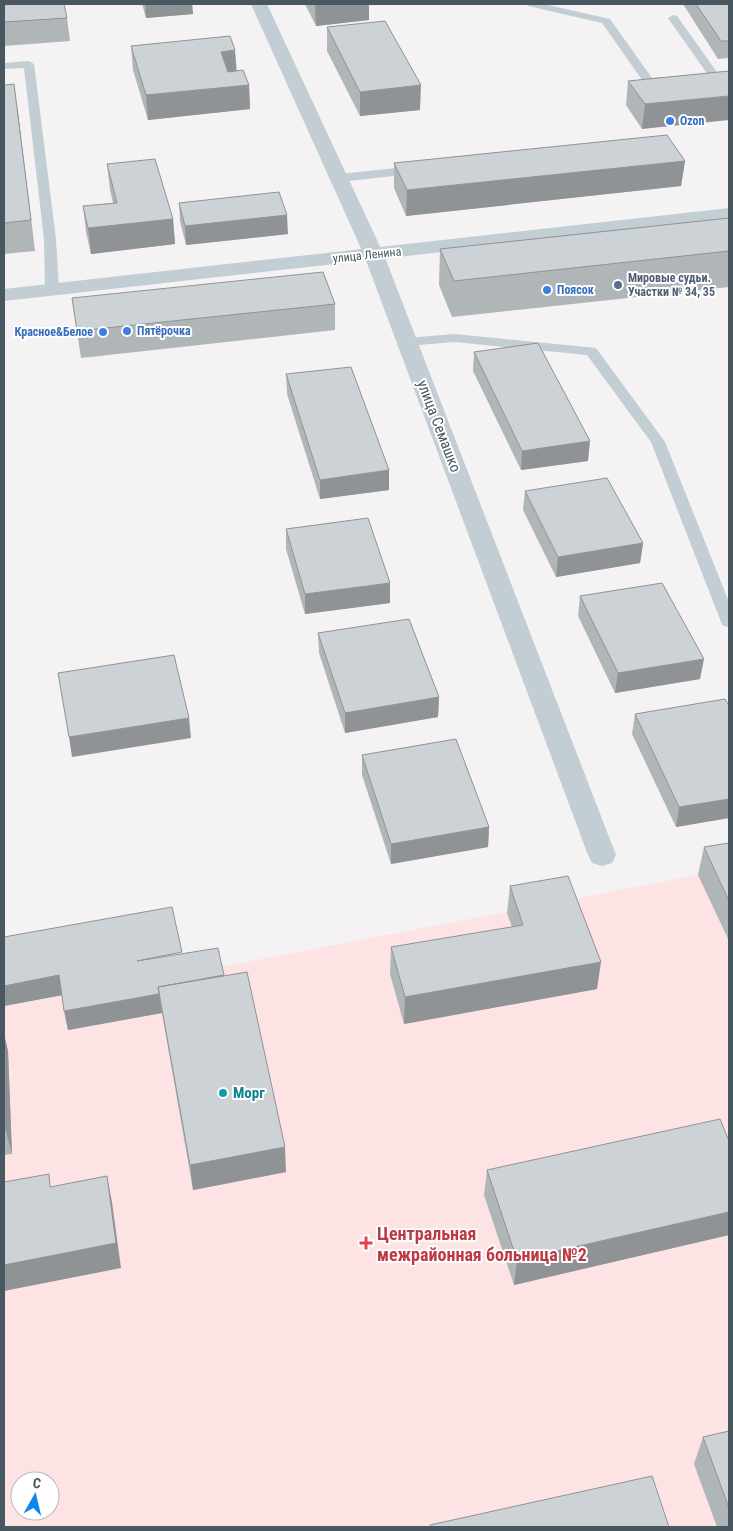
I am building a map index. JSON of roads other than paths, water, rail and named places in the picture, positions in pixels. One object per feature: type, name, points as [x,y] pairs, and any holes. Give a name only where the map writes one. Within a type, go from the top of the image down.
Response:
[{"type":"street","name":"улица Семашко","points":[[259,4],[374,255],[602,856]]},
{"type":"street","name":"улица Ленина","points":[[4,295],[729,214]]},
{"type":"lane","points":[[532,4],[606,20],[649,82],[677,80]]},
{"type":"lane","points":[[673,18],[710,77],[729,76]]},
{"type":"lane","points":[[4,66],[29,64],[50,239],[52,290]]},
{"type":"lane","points":[[340,178],[427,169]]},
{"type":"lane","points":[[407,342],[454,338],[591,351],[658,442],[729,622]]},
{"type":"place","name":"Ozon","points":[[670,121]]},
{"type":"place","name":"Мировые судьи. Участки № 34, 35","points":[[618,285]]},
{"type":"place","name":"Поясок","points":[[547,290]]},
{"type":"place","name":"Пятёрочка","points":[[127,331]]},
{"type":"place","name":"Красное&Белое","points":[[103,332]]},
{"type":"place","name":"Морг","points":[[223,1093]]},
{"type":"place","name":"Центральная межрайонная больница №2","points":[[366,1243]]}]
